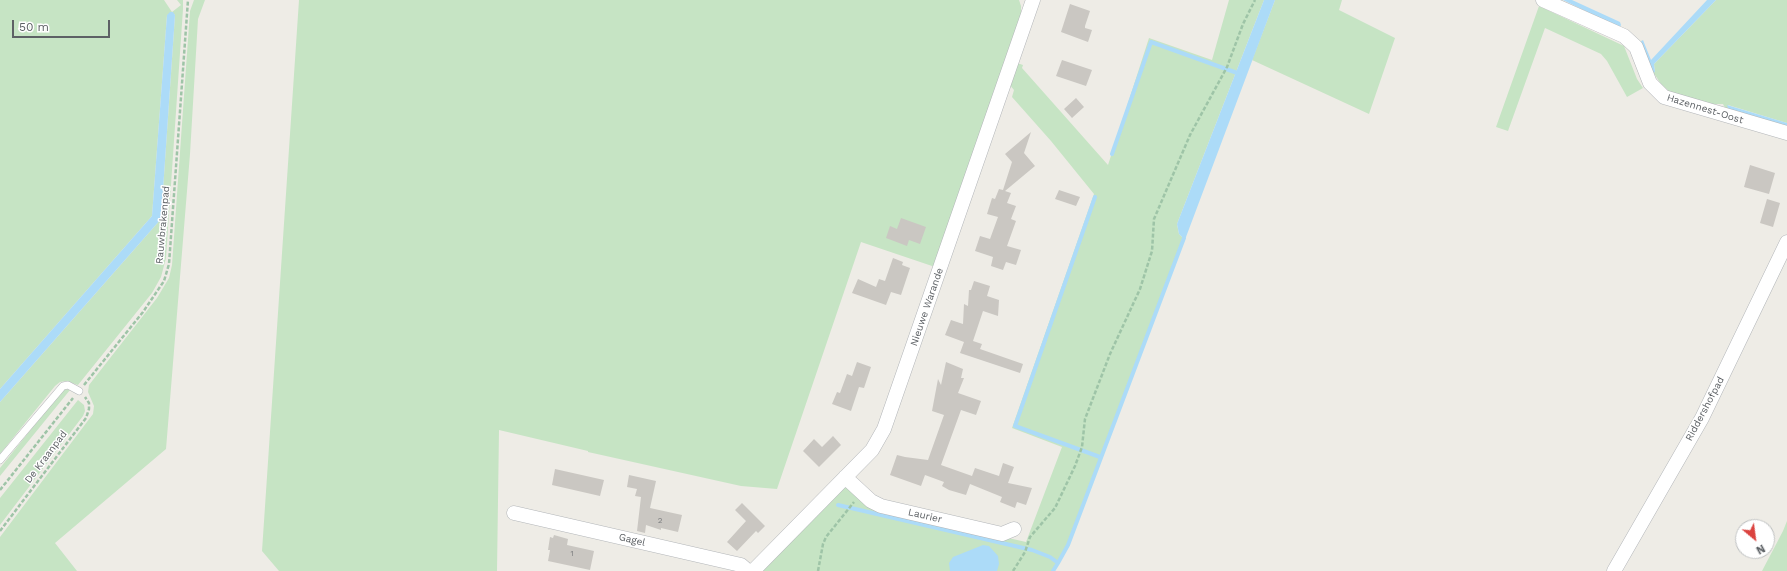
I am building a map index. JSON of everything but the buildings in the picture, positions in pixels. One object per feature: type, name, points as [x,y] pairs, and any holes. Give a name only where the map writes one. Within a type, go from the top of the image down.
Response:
[{"type":"street","name":"Hazennest-Oost","points":[[1544,0],[1624,36],[1636,47],[1650,83],[1664,97],[1787,133]]},
{"type":"street","name":"Nieuwe Warande","points":[[754,571],[872,450],[884,429],[1032,1]]},
{"type":"street","name":"Riddershofpad","points":[[1614,571],[1702,418],[1787,242]]},
{"type":"street","name":"Laurier","points":[[845,477],[871,501],[881,506],[1002,534],[1014,529]]},
{"type":"street","name":"Gagel","points":[[514,513],[741,565],[748,571]]},
{"type":"lane","points":[[0,460],[63,386],[68,385],[79,391]]},
{"type":"path","name":"Rauwbrakenpad","points":[[0,490],[143,312],[164,281],[169,264],[188,0]]},
{"type":"path","points":[[1013,571],[1024,552],[1030,537],[1056,508],[1079,455],[1082,447],[1086,419],[1110,354],[1140,289],[1152,252],[1154,219],[1190,135],[1227,67],[1243,24],[1255,0]]},
{"type":"path","name":"De Kraanpad","points":[[0,531],[88,413],[88,403],[79,391]]},
{"type":"path","points":[[818,571],[823,544],[826,537],[852,504]]},
{"type":"green space","points":[[0,0],[164,0],[172,12],[181,5],[177,0],[183,0],[183,9],[166,258],[161,277],[152,293],[78,385],[66,381],[60,382],[55,386],[0,454],[0,402],[161,219],[175,15],[167,15],[152,216],[0,389]]},
{"type":"green space","points":[[194,0],[205,0],[198,19],[190,154],[166,449],[55,543],[77,571],[0,571],[0,537],[93,414],[94,406],[88,392],[89,385],[157,298],[169,278],[172,265],[190,11]]},
{"type":"green space","points":[[299,0],[1019,0],[1021,14],[935,267],[861,242],[777,489],[741,486],[588,452],[499,430],[497,571],[279,571],[262,551]]},
{"type":"green space","points":[[1229,0],[1264,0],[1177,224],[1179,234],[1183,238],[1065,552],[1054,571],[762,571],[845,487],[850,488],[876,508],[1026,542],[1062,447],[1012,428],[1094,194],[1051,141],[1012,97],[1014,90],[1009,84],[1017,63],[1023,65],[1022,68],[1108,165],[1149,38],[1212,60]]},
{"type":"green space","points":[[1275,0],[1342,0],[1339,10],[1395,38],[1369,114],[1252,60]]},
{"type":"green space","points":[[1716,0],[1787,0],[1787,123],[1728,105],[1729,111],[1727,112],[1723,104],[1712,104],[1671,93],[1661,84],[1655,75],[1651,74],[1639,42],[1643,40],[1640,42],[1655,72],[1654,64]]},
{"type":"green space","points":[[1539,6],[1624,46],[1637,79],[1643,88],[1627,97],[1607,61],[1601,54],[1545,28],[1508,131],[1496,127]]},
{"type":"green space","points":[[64,389],[70,390],[0,476],[0,468]]},
{"type":"green space","points":[[78,400],[84,405],[85,411],[83,416],[0,525],[0,498]]},
{"type":"green space","points":[[1787,521],[1787,571],[1762,571],[1768,559],[1775,559],[1775,546]]},
{"type":"water","points":[[1264,0],[1275,0],[1186,237],[1183,238],[1179,234],[1177,224]]},
{"type":"water","points":[[1563,0],[1572,0],[1620,22],[1621,25],[1620,27],[1616,26]]},
{"type":"water","points":[[1707,0],[1716,0],[1654,64],[1655,72],[1653,73],[1640,42],[1643,40],[1651,60]]},
{"type":"water","points":[[170,12],[173,12],[175,15],[161,219],[0,402],[0,389],[152,216],[167,15]]},
{"type":"water","points":[[1727,105],[1787,123],[1787,128],[1729,111]]},
{"type":"water","points":[[983,545],[989,546],[998,556],[999,564],[997,571],[950,571],[949,563],[953,557]]},
{"type":"waterway","points":[[1112,154],[1151,42],[1240,74]]},
{"type":"waterway","points":[[1095,197],[1015,426],[1100,457]]},
{"type":"waterway","points":[[1058,563],[1068,545],[1184,238]]},
{"type":"waterway","points":[[838,505],[1032,550],[1050,557],[1058,563],[1053,571]]}]
